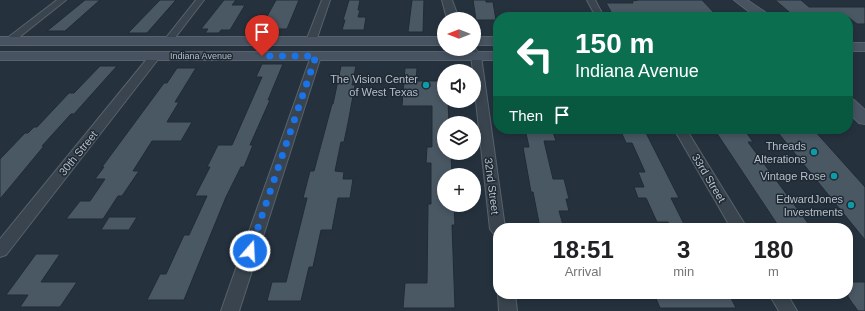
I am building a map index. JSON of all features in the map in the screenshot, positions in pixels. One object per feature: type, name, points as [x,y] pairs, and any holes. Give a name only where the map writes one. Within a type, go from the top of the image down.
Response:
[{"type":"main road","points":[[742,2],[748,12]]},
{"type":"main road","points":[[742,2],[758,12]]},
{"type":"main road","name":"Indiana Avenue","points":[[5,41],[437,41]]},
{"type":"main road","points":[[481,41],[493,41]]},
{"type":"main road","points":[[853,47],[865,46]]},
{"type":"main road","points":[[316,56],[376,49],[437,49]]},
{"type":"main road","points":[[481,51],[493,49]]},
{"type":"main road","name":"Indiana Avenue","points":[[0,56],[316,56],[437,54]]},
{"type":"main road","name":"Indiana Avenue","points":[[481,54],[493,55]]},
{"type":"main road","points":[[853,108],[865,119]]},
{"type":"street","points":[[5,41],[62,0]]},
{"type":"street","points":[[168,41],[200,0]]},
{"type":"street","points":[[311,41],[326,0]]},
{"type":"street","points":[[591,0],[597,12]]},
{"type":"street","points":[[446,12],[447,2]]},
{"type":"street","points":[[447,2],[451,12]]},
{"type":"street","name":"30th Street","points":[[0,250],[155,56]]},
{"type":"street","points":[[230,311],[316,56]]},
{"type":"street","name":"32nd Street","points":[[473,56],[497,223]]},
{"type":"street","name":"33rd Street","points":[[683,134],[736,223]]},
{"type":"street","points":[[507,299],[508,311]]},
{"type":"street","points":[[781,299],[788,311]]},
{"type":"building","points":[[85,0],[100,0],[65,31],[47,31]]},
{"type":"building","points":[[160,0],[176,0],[147,33],[128,33]]},
{"type":"building","points":[[224,0],[236,0],[232,5],[245,5],[230,30],[221,30],[219,33],[205,33],[208,29],[201,29]]},
{"type":"building","points":[[276,0],[299,0],[287,29],[260,29]]},
{"type":"building","points":[[349,0],[360,0],[358,17],[366,17],[364,30],[342,30],[345,20],[343,20]]},
{"type":"building","points":[[412,0],[424,0],[423,32],[408,32]]},
{"type":"building","points":[[473,0],[486,0],[486,2],[493,2],[495,12],[493,12],[493,20],[481,20],[481,12],[475,12]]},
{"type":"building","points":[[702,0],[713,12],[611,12],[606,3],[633,3],[632,1]]},
{"type":"building","points":[[775,0],[801,0],[809,7],[865,7],[865,24],[857,24],[853,21],[853,12],[789,12]]},
{"type":"building","points":[[262,64],[283,64],[268,100],[270,100],[250,145],[253,145],[244,167],[241,167],[226,197],[184,300],[147,300],[160,274],[166,274],[184,235],[189,235],[207,196],[195,196],[210,167],[207,167],[218,145],[232,145],[262,77],[256,77]]},
{"type":"building","points":[[100,66],[117,66],[74,114],[71,114],[42,146],[44,146],[0,199],[0,159],[25,133],[28,133],[34,127],[37,127],[69,93],[74,93]]},
{"type":"building","points":[[341,66],[356,66],[352,85],[355,85],[348,123],[344,142],[341,142],[335,171],[344,172],[343,179],[353,179],[350,198],[338,198],[332,230],[321,230],[313,267],[309,267],[301,301],[267,301],[272,282],[286,282],[307,198],[303,198],[310,171],[314,171],[333,104]]},
{"type":"building","points":[[177,68],[196,68],[175,102],[179,102],[167,122],[192,122],[181,141],[152,141],[133,171],[139,171],[122,196],[118,196],[103,219],[66,219],[80,201],[90,201],[105,179],[95,179],[104,167],[102,167],[164,83],[167,83]]},
{"type":"building","points":[[405,68],[417,68],[416,81],[437,81],[437,108],[448,108],[449,116],[437,116],[437,160],[451,160],[452,168],[437,168],[437,212],[454,212],[455,225],[452,225],[455,308],[403,308],[405,283],[427,283],[428,204],[431,204],[431,163],[426,163],[427,147],[432,147],[432,106],[402,106]]},
{"type":"building","points":[[526,134],[554,134],[556,141],[544,141],[553,179],[564,179],[569,199],[566,199],[569,211],[559,211],[563,223],[539,223],[533,192],[531,192],[523,147],[529,147]]},
{"type":"building","points":[[622,134],[647,134],[679,198],[671,198],[684,223],[657,222],[646,198],[638,198],[634,187],[644,187],[638,172],[645,172],[632,143],[626,143]]},
{"type":"building","points":[[717,134],[747,134],[753,142],[748,142],[808,223],[776,223]]},
{"type":"building","points":[[779,134],[817,134],[865,187],[865,240],[853,225],[853,223],[851,223]]},
{"type":"building","points":[[109,217],[137,217],[129,230],[101,230]]},
{"type":"building","points":[[36,254],[60,254],[41,282],[77,282],[60,307],[20,307],[28,295],[6,295]]},
{"type":"building","points":[[853,282],[865,282],[865,311],[858,311],[849,299],[853,299]]},
{"type":"building","points":[[656,299],[732,299],[736,308],[660,308]]},
{"type":"place","name":"The Vision Center of West Texas","points":[[426,85]]},
{"type":"place","name":"Threads Alterations","points":[[814,152]]},
{"type":"place","name":"Vintage Rose","points":[[834,176]]},
{"type":"place","name":"EdwardJones Investments","points":[[851,205]]},
{"type":"route","points":[[250,251],[316,56],[262,56]]}]
